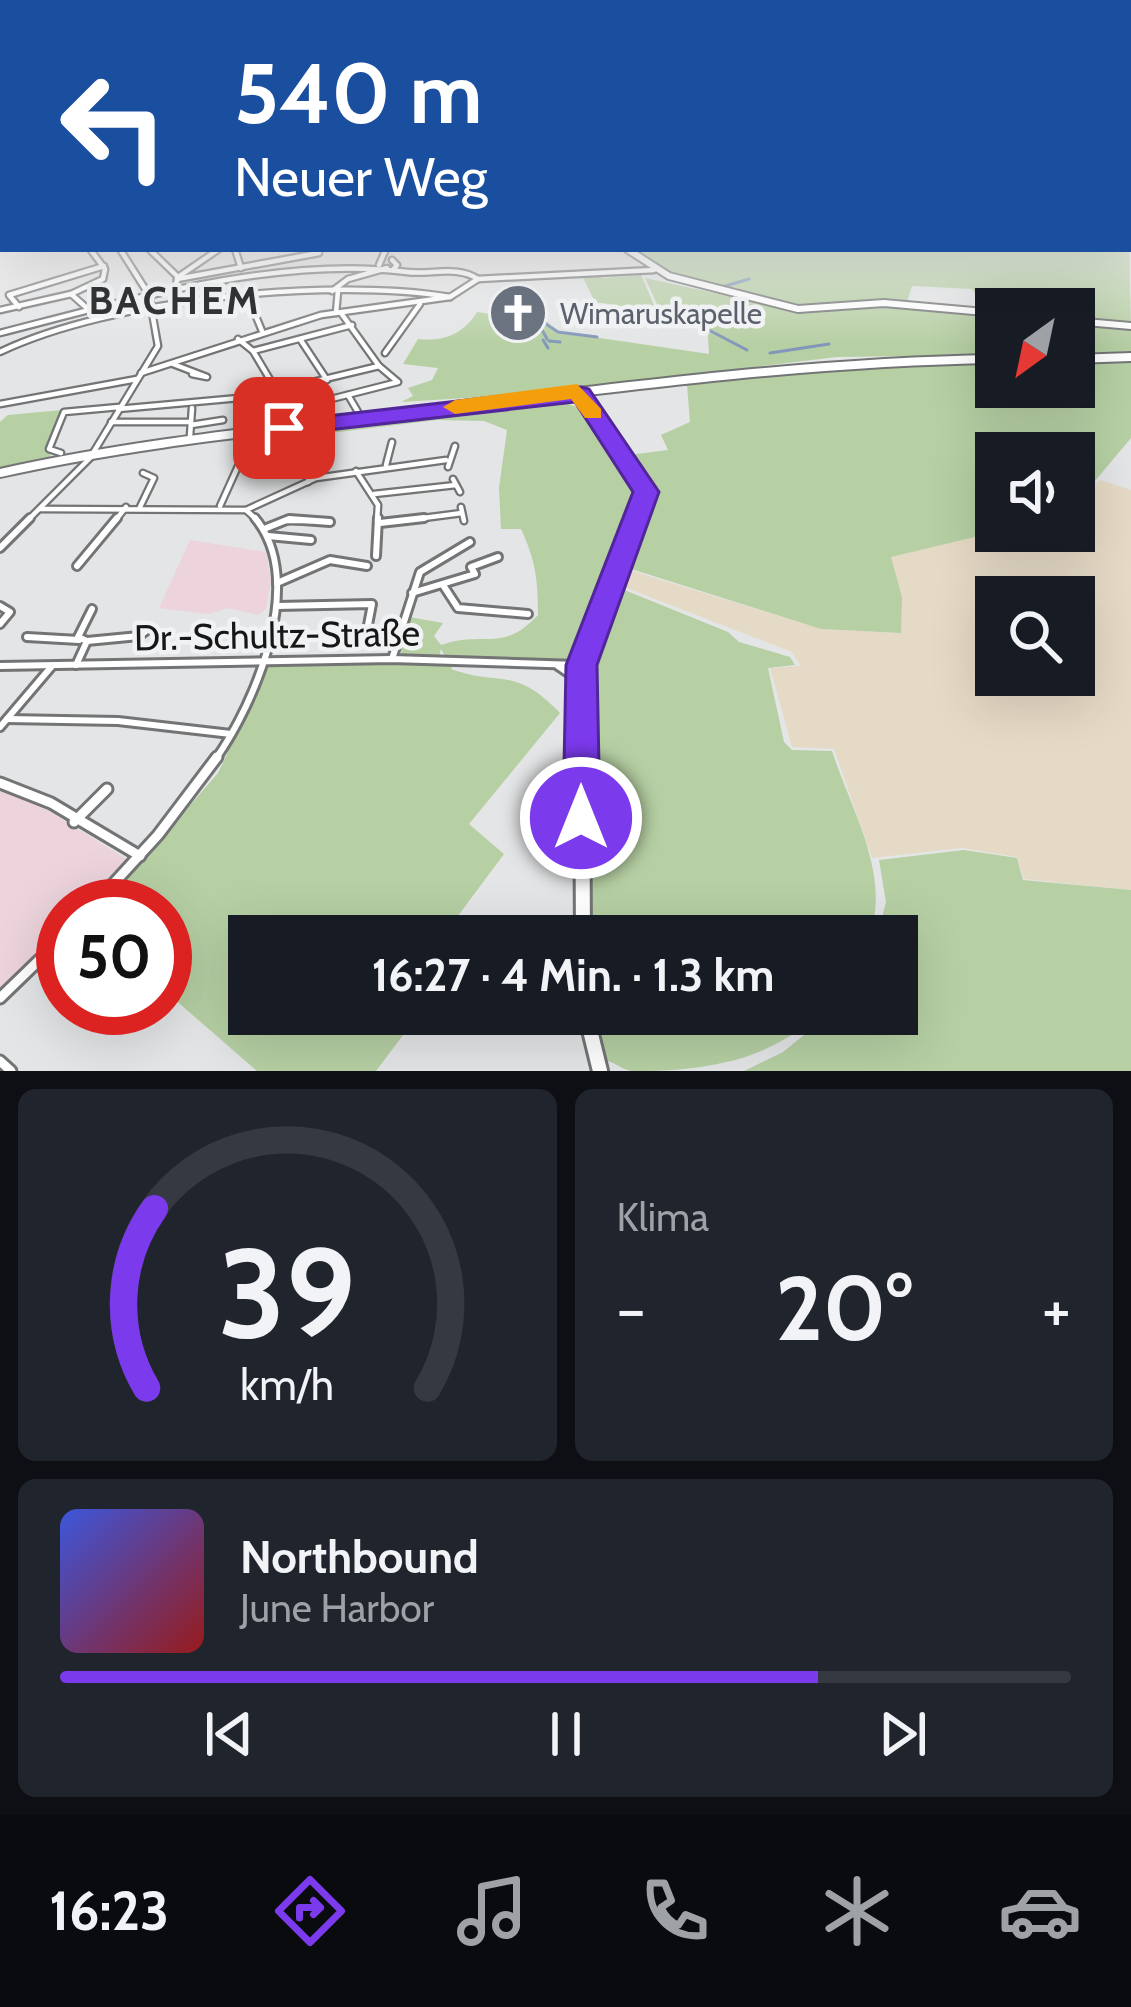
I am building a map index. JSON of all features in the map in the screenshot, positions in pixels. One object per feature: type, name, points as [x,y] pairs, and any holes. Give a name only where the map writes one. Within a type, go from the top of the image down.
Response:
[{"type":"main road","points":[[631,252],[654,270],[804,310],[869,303],[975,311]]},
{"type":"main road","points":[[1095,323],[1131,326]]},
{"type":"main road","points":[[1095,358],[1131,356]]},
{"type":"main road","points":[[91,456],[582,399],[614,386],[739,371],[856,361],[975,359]]},
{"type":"main road","points":[[0,475],[91,456],[549,398],[582,399],[596,392],[739,371]]},
{"type":"main road","points":[[582,399],[646,492],[581,665],[583,915]]},
{"type":"main road","points":[[591,1035],[600,1071]]},
{"type":"street","points":[[0,310],[70,294],[103,280],[104,266],[92,252]]},
{"type":"street","points":[[0,548],[91,456],[160,338],[148,296],[122,252]]},
{"type":"street","points":[[152,252],[177,278]]},
{"type":"street","points":[[174,291],[177,278],[215,252]]},
{"type":"street","points":[[236,252],[241,268]]},
{"type":"street","points":[[379,265],[385,252]]},
{"type":"street","points":[[177,278],[319,253]]},
{"type":"street","points":[[335,291],[348,279],[398,265],[392,260]]},
{"type":"street","points":[[2,331],[174,291],[379,265],[408,272],[466,271],[478,279]]},
{"type":"street","points":[[19,308],[9,295],[104,266]]},
{"type":"street","points":[[640,270],[663,276]]},
{"type":"street","points":[[0,404],[139,376],[262,331],[338,313],[450,297],[478,279],[654,270]]},
{"type":"street","points":[[405,288],[408,272]]},
{"type":"street","points":[[0,352],[14,343],[248,297],[405,288],[450,297]]},
{"type":"street","points":[[238,339],[253,351],[288,410],[398,382],[338,313],[335,291]]},
{"type":"street","points":[[70,294],[88,308]]},
{"type":"street","points":[[248,297],[262,331]]},
{"type":"street","points":[[385,353],[419,304]]},
{"type":"street","points":[[253,351],[352,326]]},
{"type":"street","points":[[2,331],[14,343]]},
{"type":"street","points":[[301,339],[327,380]]},
{"type":"street","points":[[172,364],[192,374]]},
{"type":"street","points":[[61,453],[49,449],[64,412],[192,408],[278,396],[378,364]]},
{"type":"street","points":[[348,395],[358,412]]},
{"type":"street","points":[[316,404],[324,418]]},
{"type":"street","points":[[190,436],[192,408]]},
{"type":"street","points":[[111,422],[191,423],[224,417],[223,430]]},
{"type":"street","points":[[386,465],[392,442]]},
{"type":"street","points":[[40,509],[220,506],[246,510],[308,482],[356,471],[386,465],[447,464],[454,446]]},
{"type":"street","points":[[308,482],[317,452]]},
{"type":"street","points":[[220,506],[239,464]]},
{"type":"street","points":[[356,471],[374,494],[380,523],[376,556]]},
{"type":"street","points":[[140,507],[154,478],[143,473]]},
{"type":"street","points":[[374,494],[456,485]]},
{"type":"street","points":[[76,566],[127,507]]},
{"type":"street","points":[[118,879],[196,790],[231,734],[263,661],[278,583],[266,532],[246,510]]},
{"type":"street","points":[[380,523],[462,514]]},
{"type":"street","points":[[266,532],[289,519],[330,522]]},
{"type":"street","points":[[266,532],[311,540]]},
{"type":"street","points":[[392,659],[412,593],[426,565],[470,542]]},
{"type":"street","points":[[412,593],[475,574],[471,567],[498,557]]},
{"type":"street","points":[[278,583],[330,560],[367,566]]},
{"type":"street","points":[[443,585],[458,608],[528,614]]},
{"type":"street","points":[[277,606],[373,604],[368,625]]},
{"type":"street","points":[[0,606],[10,610],[0,624]]},
{"type":"street","points":[[76,665],[92,609]]},
{"type":"street","points":[[27,637],[83,641],[139,636],[147,630]]},
{"type":"street","name":"Dr.-Schultz-Straße","points":[[0,666],[392,659],[581,665]]},
{"type":"street","points":[[555,664],[580,681]]},
{"type":"street","points":[[4,723],[52,665]]},
{"type":"street","points":[[4,723],[118,721],[231,734]]},
{"type":"street","points":[[0,783],[25,788],[74,822],[140,856]]},
{"type":"street","points":[[74,822],[107,789]]},
{"type":"street","points":[[0,998],[36,963]]},
{"type":"street","points":[[0,1061],[10,1071]]},
{"type":"shaded area","points":[[1100,480],[1131,490],[1131,890],[1024,879],[1017,857],[962,848],[872,858],[834,749],[792,747],[770,668],[801,666],[792,652],[619,585],[626,569],[821,629],[900,633],[902,597],[890,557],[975,537],[975,552],[1095,552],[1095,485]]},
{"type":"shaded area","points":[[190,540],[266,552],[271,581],[266,609],[258,615],[229,608],[209,614],[159,608]]},
{"type":"shaded area","points":[[0,789],[26,797],[128,860],[111,879],[36,879],[36,956],[0,990]]},
{"type":"green space","points":[[634,252],[1129,252],[1131,324],[1095,320],[1095,288],[975,288],[975,294],[972,289],[912,286],[907,302],[795,306],[677,277]]},
{"type":"green space","points":[[581,274],[603,278],[641,275],[662,323],[647,324],[648,310],[595,302]]},
{"type":"green space","points":[[645,278],[799,311],[871,305],[975,314],[975,355],[837,357],[516,395],[401,402],[413,396],[408,388],[432,380],[438,368],[403,364],[418,339],[452,335],[477,312],[533,320],[520,295],[543,299],[540,316],[559,332],[709,354],[707,320],[660,311]]},
{"type":"green space","points":[[1095,325],[1131,329],[1131,351],[1095,354]]},
{"type":"green space","points":[[1131,360],[1131,438],[1095,481],[1095,432],[975,432],[975,537],[891,557],[902,597],[901,633],[821,629],[625,567],[646,499],[640,472],[629,455],[668,450],[661,435],[690,422],[687,385],[870,366],[975,364],[975,408],[1095,408],[1095,362]]},
{"type":"green space","points":[[558,401],[580,408],[637,493],[575,653],[567,661],[445,656],[441,649],[439,657],[400,657],[409,617],[443,623],[434,636],[441,645],[503,638],[538,615],[535,571],[526,540],[521,529],[501,529],[499,488],[507,430],[484,421],[437,420],[306,436],[305,432]]},
{"type":"green space","points":[[63,410],[47,449],[52,458],[0,471],[0,422],[8,415]]},
{"type":"green space","points":[[622,589],[728,632],[739,642],[790,657],[795,665],[768,668],[784,742],[792,750],[832,751],[866,843],[876,890],[874,915],[589,915],[582,804],[584,709],[590,664],[603,623]]},
{"type":"green space","points":[[454,664],[451,669],[530,688],[560,713],[469,824],[504,854],[459,915],[228,915],[228,1035],[403,1035],[376,1071],[257,1071],[192,1014],[192,879],[126,879],[218,773],[269,665]]},
{"type":"green space","points":[[964,850],[1017,858],[1023,880],[1131,890],[1131,1071],[744,1071],[783,1052],[804,1035],[918,1035],[918,915],[883,915],[886,902],[879,860]]},
{"type":"green space","points":[[600,1035],[790,1035],[755,1053],[709,1066],[632,1071],[607,1061]]},
{"type":"waterway","points":[[722,287],[749,279]]},
{"type":"waterway","points":[[534,316],[558,332],[597,337]]},
{"type":"waterway","points":[[535,317],[547,339]]},
{"type":"waterway","points":[[649,324],[661,322]]},
{"type":"waterway","points":[[703,327],[747,350]]},
{"type":"waterway","points":[[543,340],[548,348]]},
{"type":"waterway","points":[[549,341],[560,342]]},
{"type":"waterway","points":[[770,353],[829,344]]},
{"type":"slow traffic","points":[[455,407],[577,391],[593,414]]},
{"type":"place","name":"Wimaruskapelle","points":[[518,313]]},
{"type":"district","name":"BACHEM","points":[[175,300]]},
{"type":"route","points":[[284,428],[581,394],[636,470],[646,492],[586,641],[581,665],[581,818]]}]
